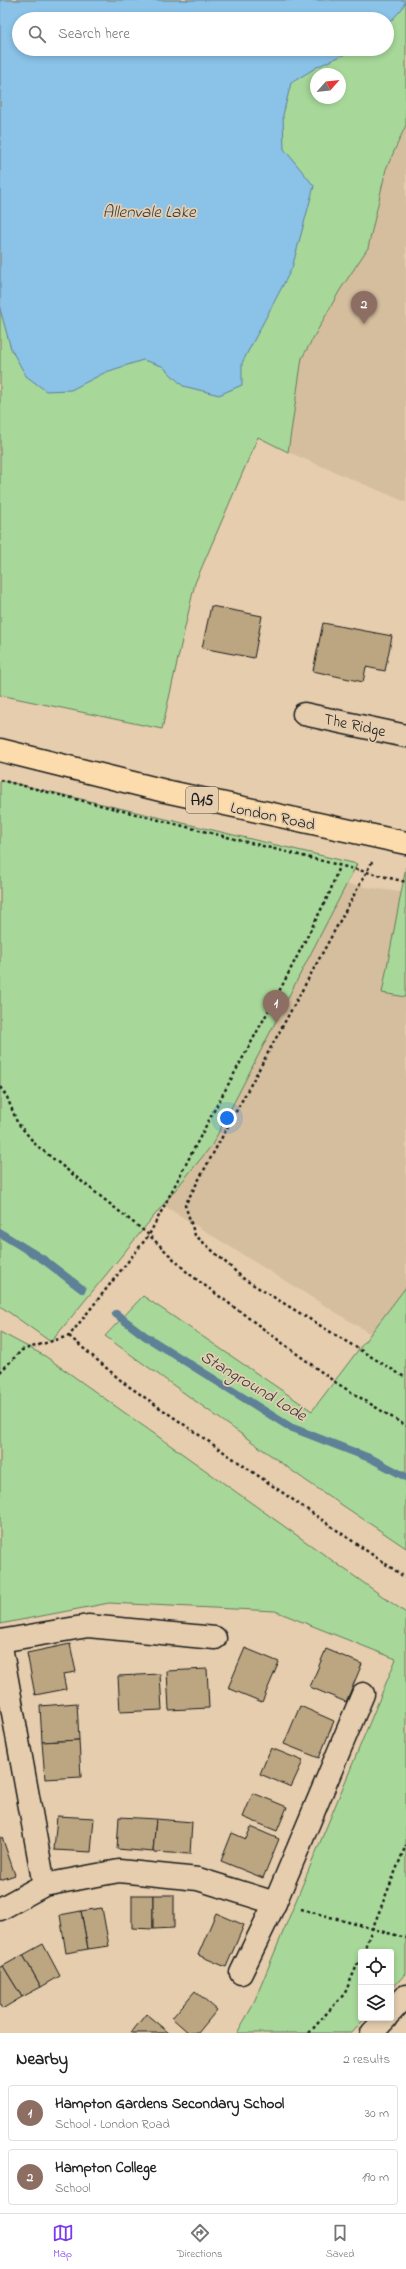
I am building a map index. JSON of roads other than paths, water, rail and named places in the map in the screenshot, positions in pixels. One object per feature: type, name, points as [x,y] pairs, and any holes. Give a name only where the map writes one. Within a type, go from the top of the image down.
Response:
[{"type":"main road","name":"London Road","points":[[0,750],[164,791],[406,843]]},
{"type":"street","name":"The Ridge","points":[[304,714],[406,736]]},
{"type":"street","points":[[44,1885],[0,1640],[88,1626],[214,1638]]},
{"type":"street","points":[[241,1973],[275,1903],[363,1694]]},
{"type":"street","points":[[0,1909],[44,1885],[119,1871],[198,1879],[275,1903]]},
{"type":"street","points":[[394,2009],[406,1996]]},
{"type":"street","points":[[372,2033],[383,2021]]},
{"type":"water","name":"Allenvale Lake","points":[[0,0],[406,0],[402,9],[394,18],[394,12],[12,12],[12,56],[341,56],[315,68],[310,68],[310,71],[291,83],[283,115],[284,149],[314,186],[292,268],[242,363],[242,385],[219,395],[183,386],[162,366],[143,360],[106,372],[71,390],[46,391],[26,376],[11,349],[0,309]]},
{"type":"waterway","name":"Stanground Lode","points":[[0,1233],[44,1260],[82,1289]]},
{"type":"waterway","name":"Stanground Lode","points":[[116,1314],[145,1336],[290,1427],[372,1459],[406,1477]]},
{"type":"place","name":"Hampton College","points":[[364,324]]},
{"type":"place","name":"Hampton Gardens Secondary School","points":[[276,1023]]}]
